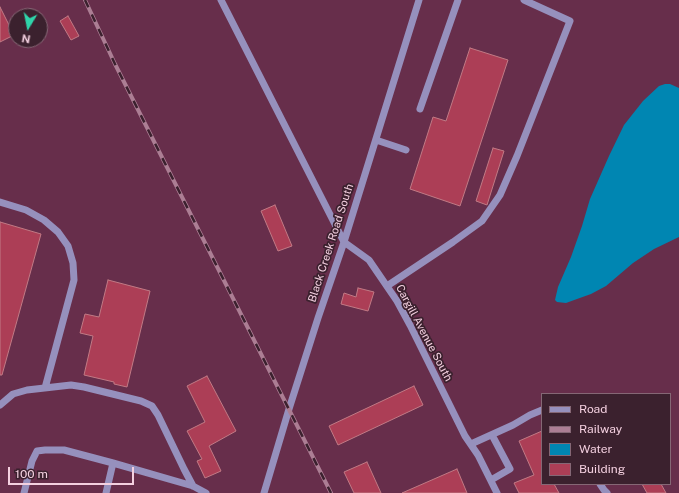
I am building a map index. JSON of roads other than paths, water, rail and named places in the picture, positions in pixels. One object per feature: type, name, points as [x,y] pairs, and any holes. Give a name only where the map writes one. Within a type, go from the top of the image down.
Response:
[{"type":"street","name":"Cargill Avenue South","points":[[221,0],[344,242],[369,260],[397,301],[465,436],[478,455],[497,493]]},
{"type":"street","name":"Black Creek Road South","points":[[264,493],[289,409],[344,242],[419,0]]},
{"type":"street","points":[[420,110],[458,0]]},
{"type":"street","points":[[387,286],[482,221],[500,195],[517,156],[570,21],[524,0]]},
{"type":"street","points":[[376,140],[406,150]]},
{"type":"street","points":[[0,202],[26,210],[44,220],[58,232],[68,246],[73,263],[74,280],[45,388]]},
{"type":"street","points":[[0,405],[13,394],[28,390],[71,385],[141,401],[152,406],[158,415],[191,485]]},
{"type":"street","points":[[471,444],[541,410]]},
{"type":"street","points":[[491,480],[510,468],[492,434]]},
{"type":"street","points":[[24,493],[32,461],[36,452],[45,450],[64,450],[191,485],[206,493]]},
{"type":"street","points":[[106,493],[113,463]]},
{"type":"street","points":[[187,493],[191,485]]},
{"type":"street","points":[[601,485],[607,493]]},
{"type":"water","points":[[670,84],[679,88],[679,237],[654,249],[633,263],[606,286],[591,294],[566,303],[557,302],[555,300],[558,287],[571,257],[590,199],[624,125],[643,101],[659,86]]},
{"type":"railway","points":[[85,0],[115,64],[331,493]]}]
